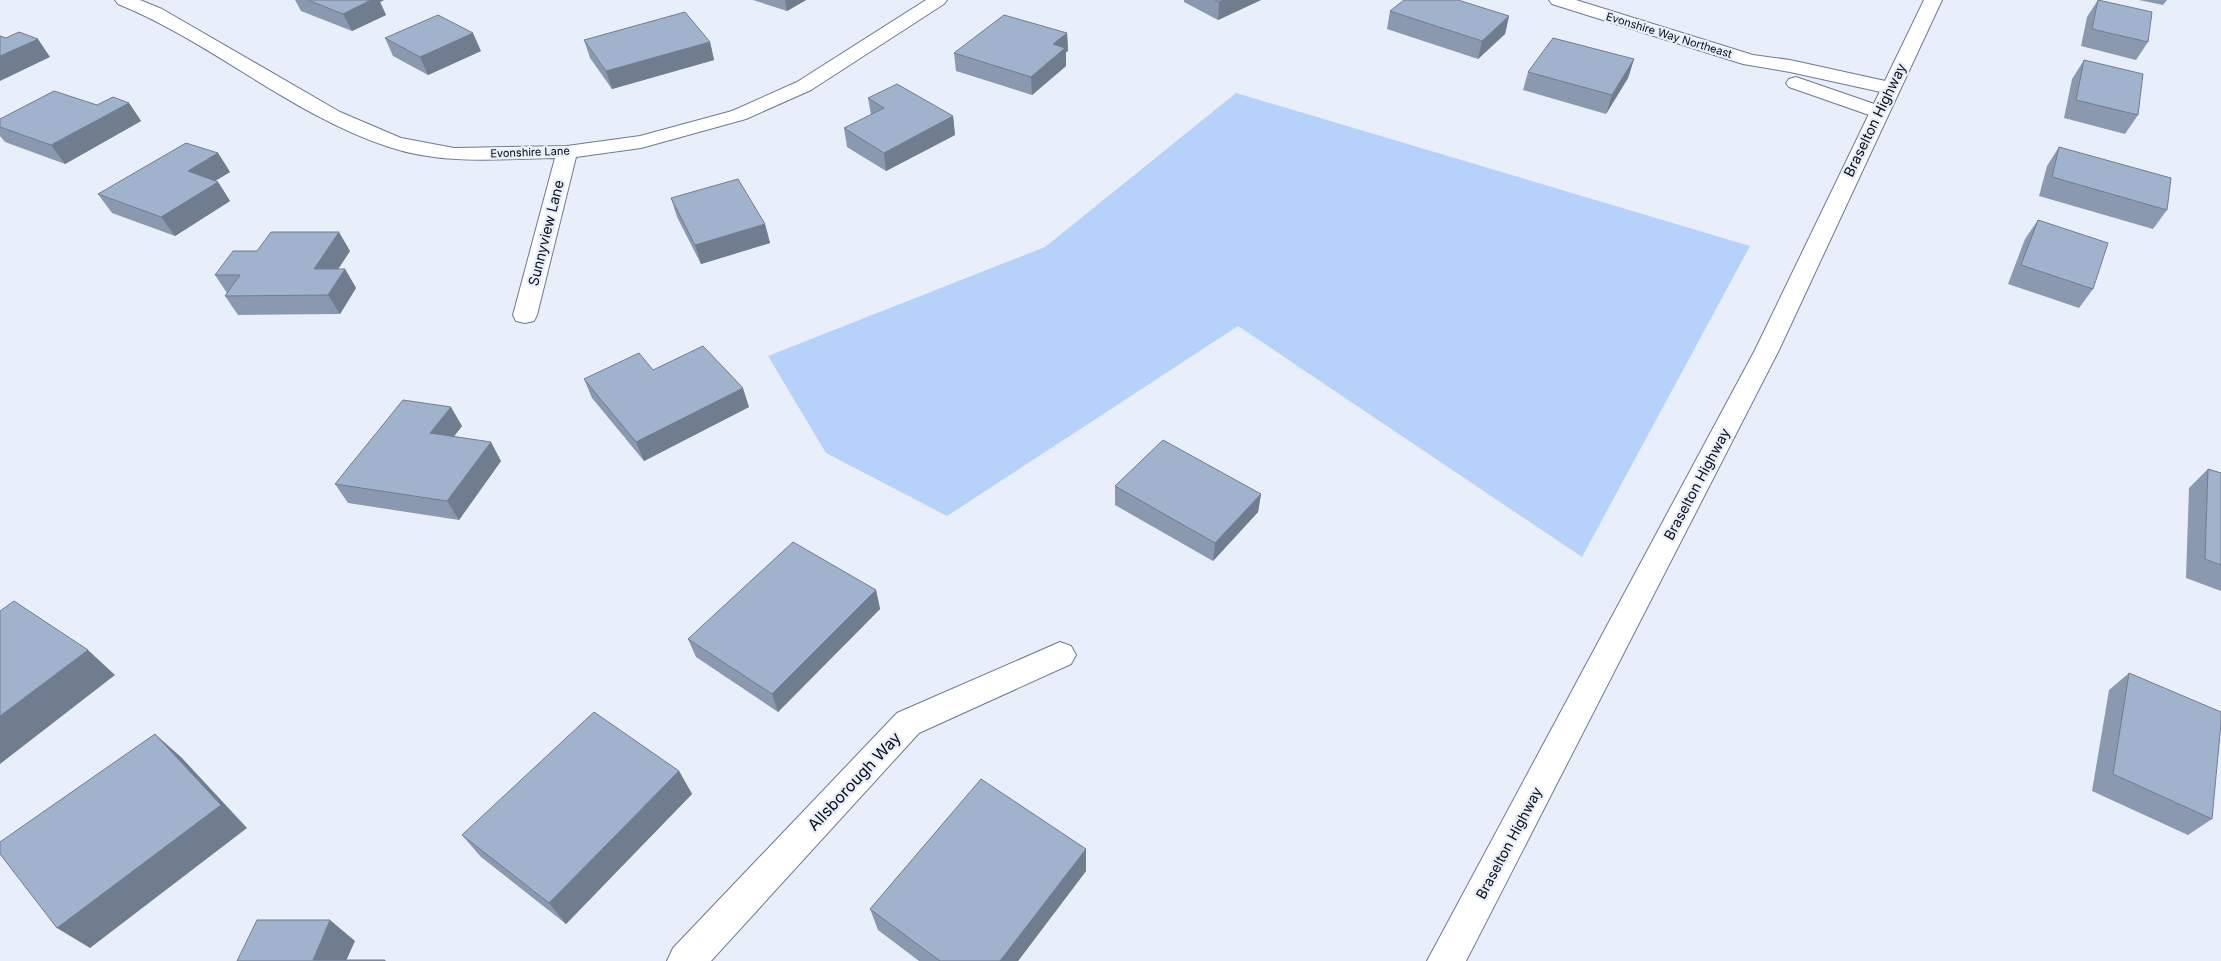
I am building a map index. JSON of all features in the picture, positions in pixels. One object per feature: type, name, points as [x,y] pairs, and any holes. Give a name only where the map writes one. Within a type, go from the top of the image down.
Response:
[{"type":"street","name":"Evonshire Lane","points":[[124,0],[156,13],[333,116],[396,144],[454,154],[567,152],[642,142],[739,115],[804,86],[938,0]]},
{"type":"street","name":"Evonshire Way Northeast","points":[[1558,0],[1750,60],[1790,66],[1890,88]]},
{"type":"street","name":"Braselton Highway","points":[[1446,961],[1767,350],[1878,112],[1933,0]]},
{"type":"street","name":"Evonshire Way Northeast","points":[[1750,60],[1783,78],[1878,112]]},
{"type":"street","name":"Sunnyview Lane","points":[[526,315],[567,152]]},
{"type":"street","name":"Allsborough Way","points":[[686,961],[908,723],[1060,655]]},
{"type":"shaded area","points":[[1236,93],[1750,246],[1582,557],[1238,326],[947,516],[826,453],[768,356],[1045,247]]},
{"type":"building","points":[[308,0],[371,0],[343,14]]},
{"type":"building","points":[[1404,0],[1458,0],[1509,16],[1482,41],[1390,11]]},
{"type":"building","points":[[2098,0],[2152,12],[2148,42],[2092,29]]},
{"type":"building","points":[[685,12],[710,42],[606,71],[584,40]]},
{"type":"building","points":[[438,15],[473,33],[420,57],[385,38]]},
{"type":"building","points":[[1004,15],[1067,33],[1053,44],[1065,48],[1031,77],[954,53]]},
{"type":"building","points":[[19,32],[38,39],[0,56],[0,36],[6,38]]},
{"type":"building","points":[[1553,38],[1634,59],[1612,95],[1528,72]]},
{"type":"building","points":[[2084,60],[2143,74],[2138,115],[2076,100]]},
{"type":"building","points":[[897,84],[953,116],[884,153],[844,128],[884,108],[868,98]]},
{"type":"building","points":[[54,91],[97,105],[113,97],[129,103],[51,145],[0,127],[0,119]]},
{"type":"building","points":[[186,143],[218,153],[188,171],[218,182],[161,217],[98,194]]},
{"type":"building","points":[[2059,147],[2171,178],[2167,210],[2052,177]]},
{"type":"building","points":[[738,179],[765,224],[695,245],[671,198]]},
{"type":"building","points":[[2038,220],[2108,243],[2093,289],[2021,265]]},
{"type":"building","points":[[271,232],[339,232],[314,269],[345,269],[328,295],[225,296],[240,275],[215,275],[233,251],[257,251]]},
{"type":"building","points":[[703,346],[743,388],[636,442],[584,379],[639,353],[653,370]]},
{"type":"building","points":[[403,400],[451,407],[430,433],[491,442],[447,501],[335,484]]},
{"type":"building","points":[[1163,440],[1261,494],[1215,543],[1115,486]]},
{"type":"building","points":[[2208,469],[2221,473],[2221,565],[2205,559]]},
{"type":"building","points":[[793,542],[876,590],[772,694],[688,639]]},
{"type":"building","points":[[14,601],[88,650],[0,716],[0,611]]},
{"type":"building","points":[[2129,673],[2221,712],[2212,819],[2113,774]]},
{"type":"building","points":[[594,712],[679,771],[549,903],[462,835]]},
{"type":"building","points":[[155,734],[221,805],[57,928],[0,854],[0,842]]},
{"type":"building","points":[[981,779],[1086,849],[1000,961],[940,961],[870,909]]},
{"type":"building","points":[[257,920],[330,920],[313,960],[385,961],[237,961]]}]
